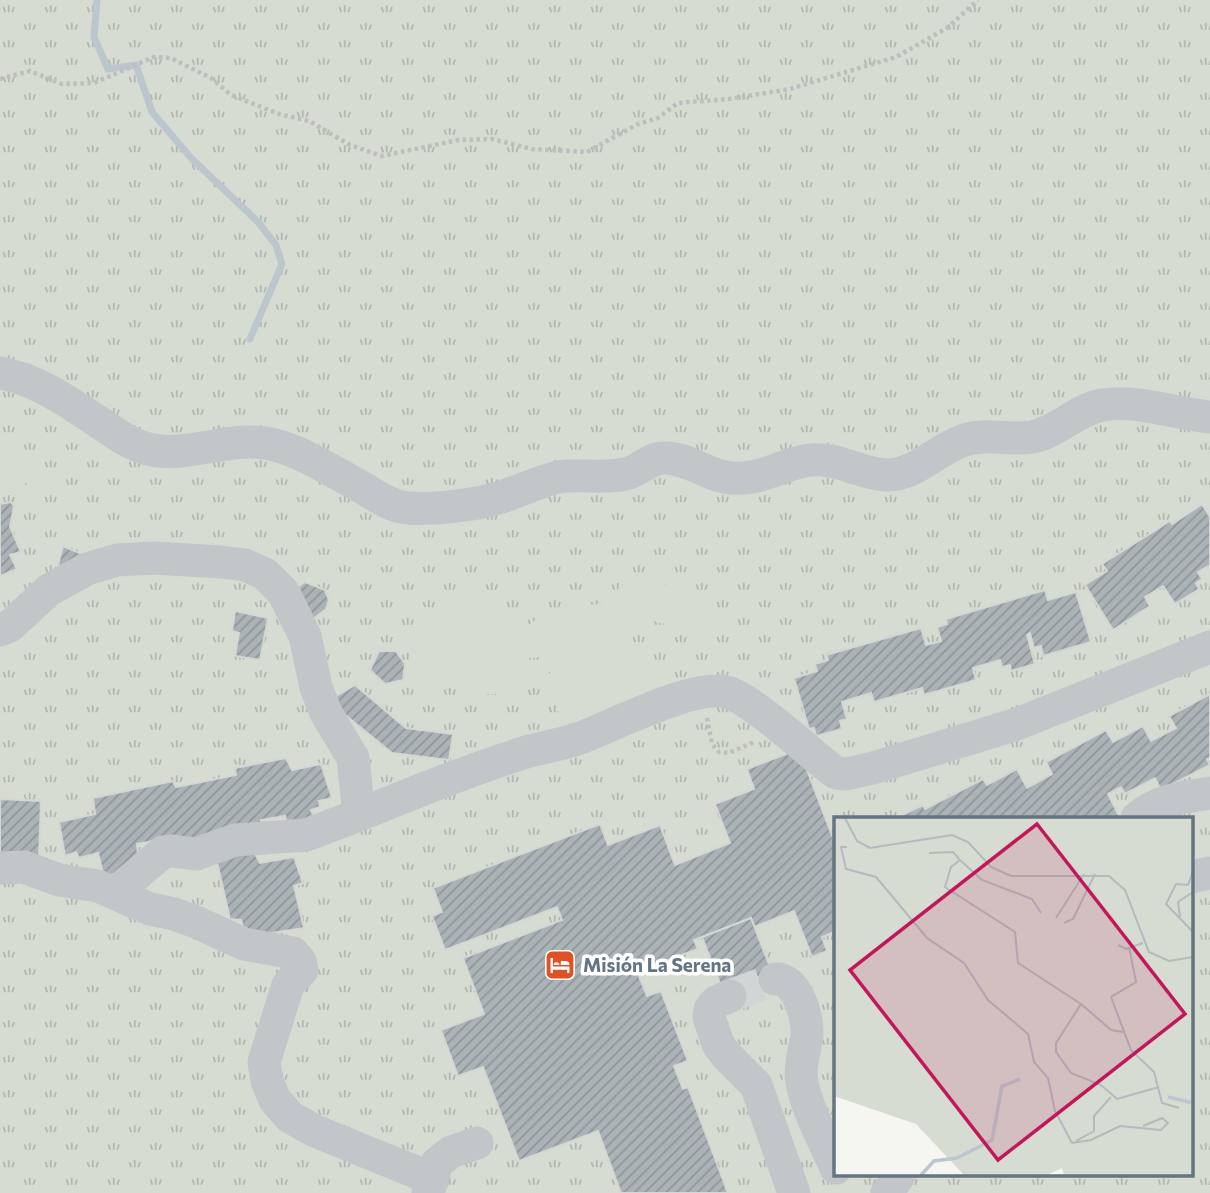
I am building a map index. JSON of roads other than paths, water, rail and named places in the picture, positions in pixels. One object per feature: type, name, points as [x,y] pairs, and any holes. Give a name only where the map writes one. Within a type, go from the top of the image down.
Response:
[{"type":"street","points":[[0,373],[40,386],[139,447],[165,453],[232,443],[273,444],[311,460],[404,508],[493,500],[560,477],[612,476],[630,472],[662,457],[730,478],[753,478],[809,460],[829,460],[887,475],[907,472],[940,450],[963,440],[981,436],[1012,439],[1054,430],[1099,405],[1125,403],[1210,416]]},
{"type":"street","points":[[0,631],[49,590],[87,569],[117,560],[153,558],[245,565],[265,574],[283,592],[299,625],[326,713],[352,758],[359,815]]},
{"type":"street","points":[[115,892],[163,852],[196,854],[234,840],[306,835],[456,775],[525,752],[577,739],[681,697],[703,693],[729,693],[752,706],[836,773],[846,774],[1017,724],[1210,647]]},
{"type":"street","points":[[1139,817],[1170,800],[1210,793]]},
{"type":"street","points":[[0,868],[24,867],[59,880],[99,886],[149,909],[174,914],[244,944],[293,953],[300,961],[302,970],[288,985],[264,1062],[267,1082],[275,1100],[290,1117],[431,1186],[437,1163],[451,1152],[477,1143]]},
{"type":"street","points":[[1192,877],[1210,873]]},
{"type":"street","points":[[775,979],[781,978],[791,984],[804,1014],[807,1031],[800,1069],[804,1090],[834,1165]]},
{"type":"street","points":[[730,996],[716,1002],[710,1009],[709,1017],[718,1044],[756,1085],[794,1193]]},
{"type":"street","points":[[756,1085],[800,1069]]},
{"type":"street","points":[[839,1176],[846,1193]]},
{"type":"street","points":[[887,1193],[899,1176]]},
{"type":"waterway","points":[[97,0],[94,37],[108,69],[136,65],[152,112],[192,159],[258,222],[276,245],[282,264],[250,339]]},
{"type":"tunnel","points":[[730,996],[775,979]]},
{"type":"place","name":"Misión La Serena","points":[[560,965]]}]
